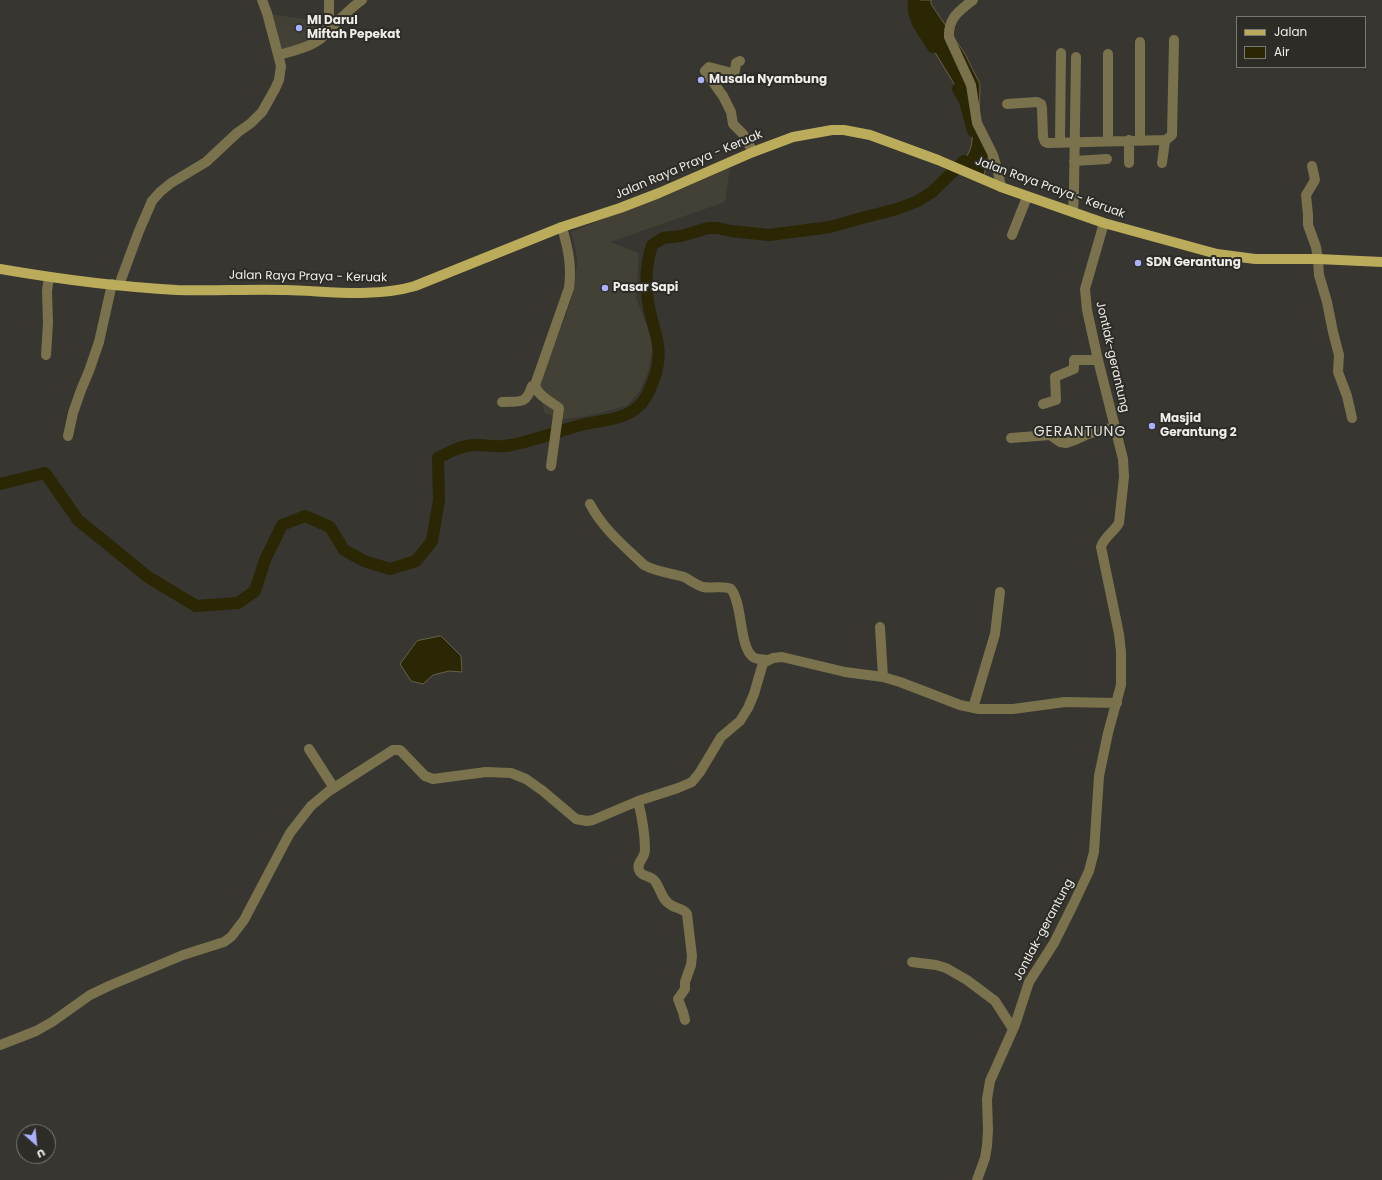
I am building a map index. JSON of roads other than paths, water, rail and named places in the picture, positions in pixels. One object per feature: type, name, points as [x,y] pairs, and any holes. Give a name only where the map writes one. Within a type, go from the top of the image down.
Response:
[{"type":"main road","name":"Jalan Raya Praya - Keruak","points":[[0,269],[49,277],[116,285],[178,290],[268,289],[364,293],[390,292],[415,286],[562,227],[620,208],[659,193],[753,152],[794,137],[832,130],[844,130],[870,135],[938,160],[1027,197],[1130,231],[1228,256],[1255,259],[1318,259],[1382,262]]},
{"type":"street","points":[[68,436],[80,390],[89,371],[99,342],[116,285],[152,201],[171,183],[206,162],[262,112],[279,80],[281,66],[279,55],[268,13],[262,0]]},
{"type":"street","points":[[327,31],[329,0]]},
{"type":"street","points":[[279,55],[319,40],[354,5],[362,0]]},
{"type":"street","points":[[973,0],[950,22],[949,37],[971,85],[977,123],[993,155],[1001,187]]},
{"type":"street","points":[[1007,104],[1037,102],[1040,104],[1042,108],[1044,140],[1048,143],[1129,140],[1165,141],[1172,135],[1174,40]]},
{"type":"street","points":[[1140,42],[1140,140]]},
{"type":"street","points":[[1060,143],[1061,53]]},
{"type":"street","points":[[1108,54],[1108,141]]},
{"type":"street","points":[[1072,212],[1076,57]]},
{"type":"street","points":[[740,61],[736,63],[735,71],[733,73],[709,67],[705,71],[723,96],[731,112],[733,124],[743,134],[753,152]]},
{"type":"street","points":[[1129,140],[1129,163]]},
{"type":"street","points":[[1162,163],[1165,141]]},
{"type":"street","points":[[1074,161],[1107,159]]},
{"type":"street","points":[[1312,166],[1315,180],[1306,196],[1308,225],[1316,247],[1320,275],[1338,355],[1338,372],[1347,396],[1352,418]]},
{"type":"street","points":[[1012,235],[1027,197]]},
{"type":"street","name":"Jontlak-gerantung","points":[[977,1180],[985,1158],[987,1146],[987,1090],[995,1068],[1013,1029],[1029,982],[1054,943],[1084,884],[1092,862],[1099,776],[1108,733],[1121,686],[1121,652],[1101,547],[1104,540],[1116,529],[1119,524],[1124,477],[1123,459],[1098,360],[1087,310],[1085,289],[1104,223]]},
{"type":"street","points":[[502,402],[524,400],[529,396],[532,386],[535,385],[568,288],[571,274],[570,259],[562,227]]},
{"type":"street","points":[[46,355],[48,323],[47,291],[49,277]]},
{"type":"street","points":[[1043,404],[1056,400],[1055,377],[1074,369],[1074,360],[1098,360]]},
{"type":"street","points":[[535,385],[537,390],[548,401],[559,408],[551,466]]},
{"type":"street","points":[[1011,438],[1050,435],[1060,442],[1066,443],[1088,434],[1114,427]]},
{"type":"street","points":[[590,504],[605,528],[644,565],[651,569],[686,578],[702,587],[725,587],[731,589],[736,598],[749,654],[756,659],[768,660],[782,657],[845,672],[883,677],[960,705],[973,708],[1013,709],[1065,702],[1117,703]]},
{"type":"street","points":[[973,708],[995,634],[1000,592]]},
{"type":"street","points":[[880,627],[883,677]]},
{"type":"street","points":[[0,1045],[36,1031],[52,1022],[90,995],[111,985],[183,955],[227,940],[234,934],[244,920],[272,864],[290,833],[310,806],[320,797],[388,752],[397,749],[400,750],[425,776],[433,779],[486,772],[505,772],[518,776],[543,791],[571,816],[580,820],[593,820],[638,801],[683,786],[696,779],[722,737],[740,721],[748,708],[759,681],[762,665],[768,660]]},
{"type":"street","points":[[309,749],[334,788]]},
{"type":"street","points":[[638,801],[644,834],[645,850],[645,856],[638,864],[639,870],[641,874],[652,878],[655,881],[664,899],[669,904],[685,911],[687,914],[692,962],[685,982],[685,989],[678,999],[685,1020]]},
{"type":"street","points":[[912,962],[936,965],[946,968],[967,980],[995,1001],[1013,1029]]},
{"type":"water","points":[[913,0],[931,0],[931,4],[965,54],[980,84],[979,133],[990,149],[984,175],[960,165],[967,156],[971,146],[972,127],[969,114],[965,102],[915,19]]},
{"type":"water","points":[[441,636],[461,656],[462,672],[449,671],[433,675],[423,684],[411,681],[400,664],[417,641]]},
{"type":"waterway","points":[[914,0],[914,13],[916,19],[933,47]]},
{"type":"waterway","points":[[958,89],[965,101],[973,131]]},
{"type":"waterway","points":[[0,484],[45,473],[78,520],[148,577],[196,606],[238,603],[255,591],[265,560],[282,525],[305,516],[330,527],[344,550],[364,561],[390,569],[416,561],[432,541],[439,500],[438,458],[461,447],[477,445],[502,446],[515,444],[581,425],[620,417],[634,410],[643,402],[650,390],[656,373],[659,354],[648,302],[647,287],[647,266],[652,245],[663,238],[681,236],[708,228],[769,235],[830,227],[897,209],[918,201],[932,192],[964,161]]},
{"type":"place","name":"MI Darul Miftah Pepekat","points":[[299,28]]},
{"type":"place","name":"Musala Nyambung","points":[[701,80]]},
{"type":"place","name":"SDN Gerantung","points":[[1138,263]]},
{"type":"place","name":"Pasar Sapi","points":[[605,288]]},
{"type":"place","name":"Masjid Gerantung 2","points":[[1152,426]]},
{"type":"district","name":"GERANTUNG","points":[[1080,432]]}]
